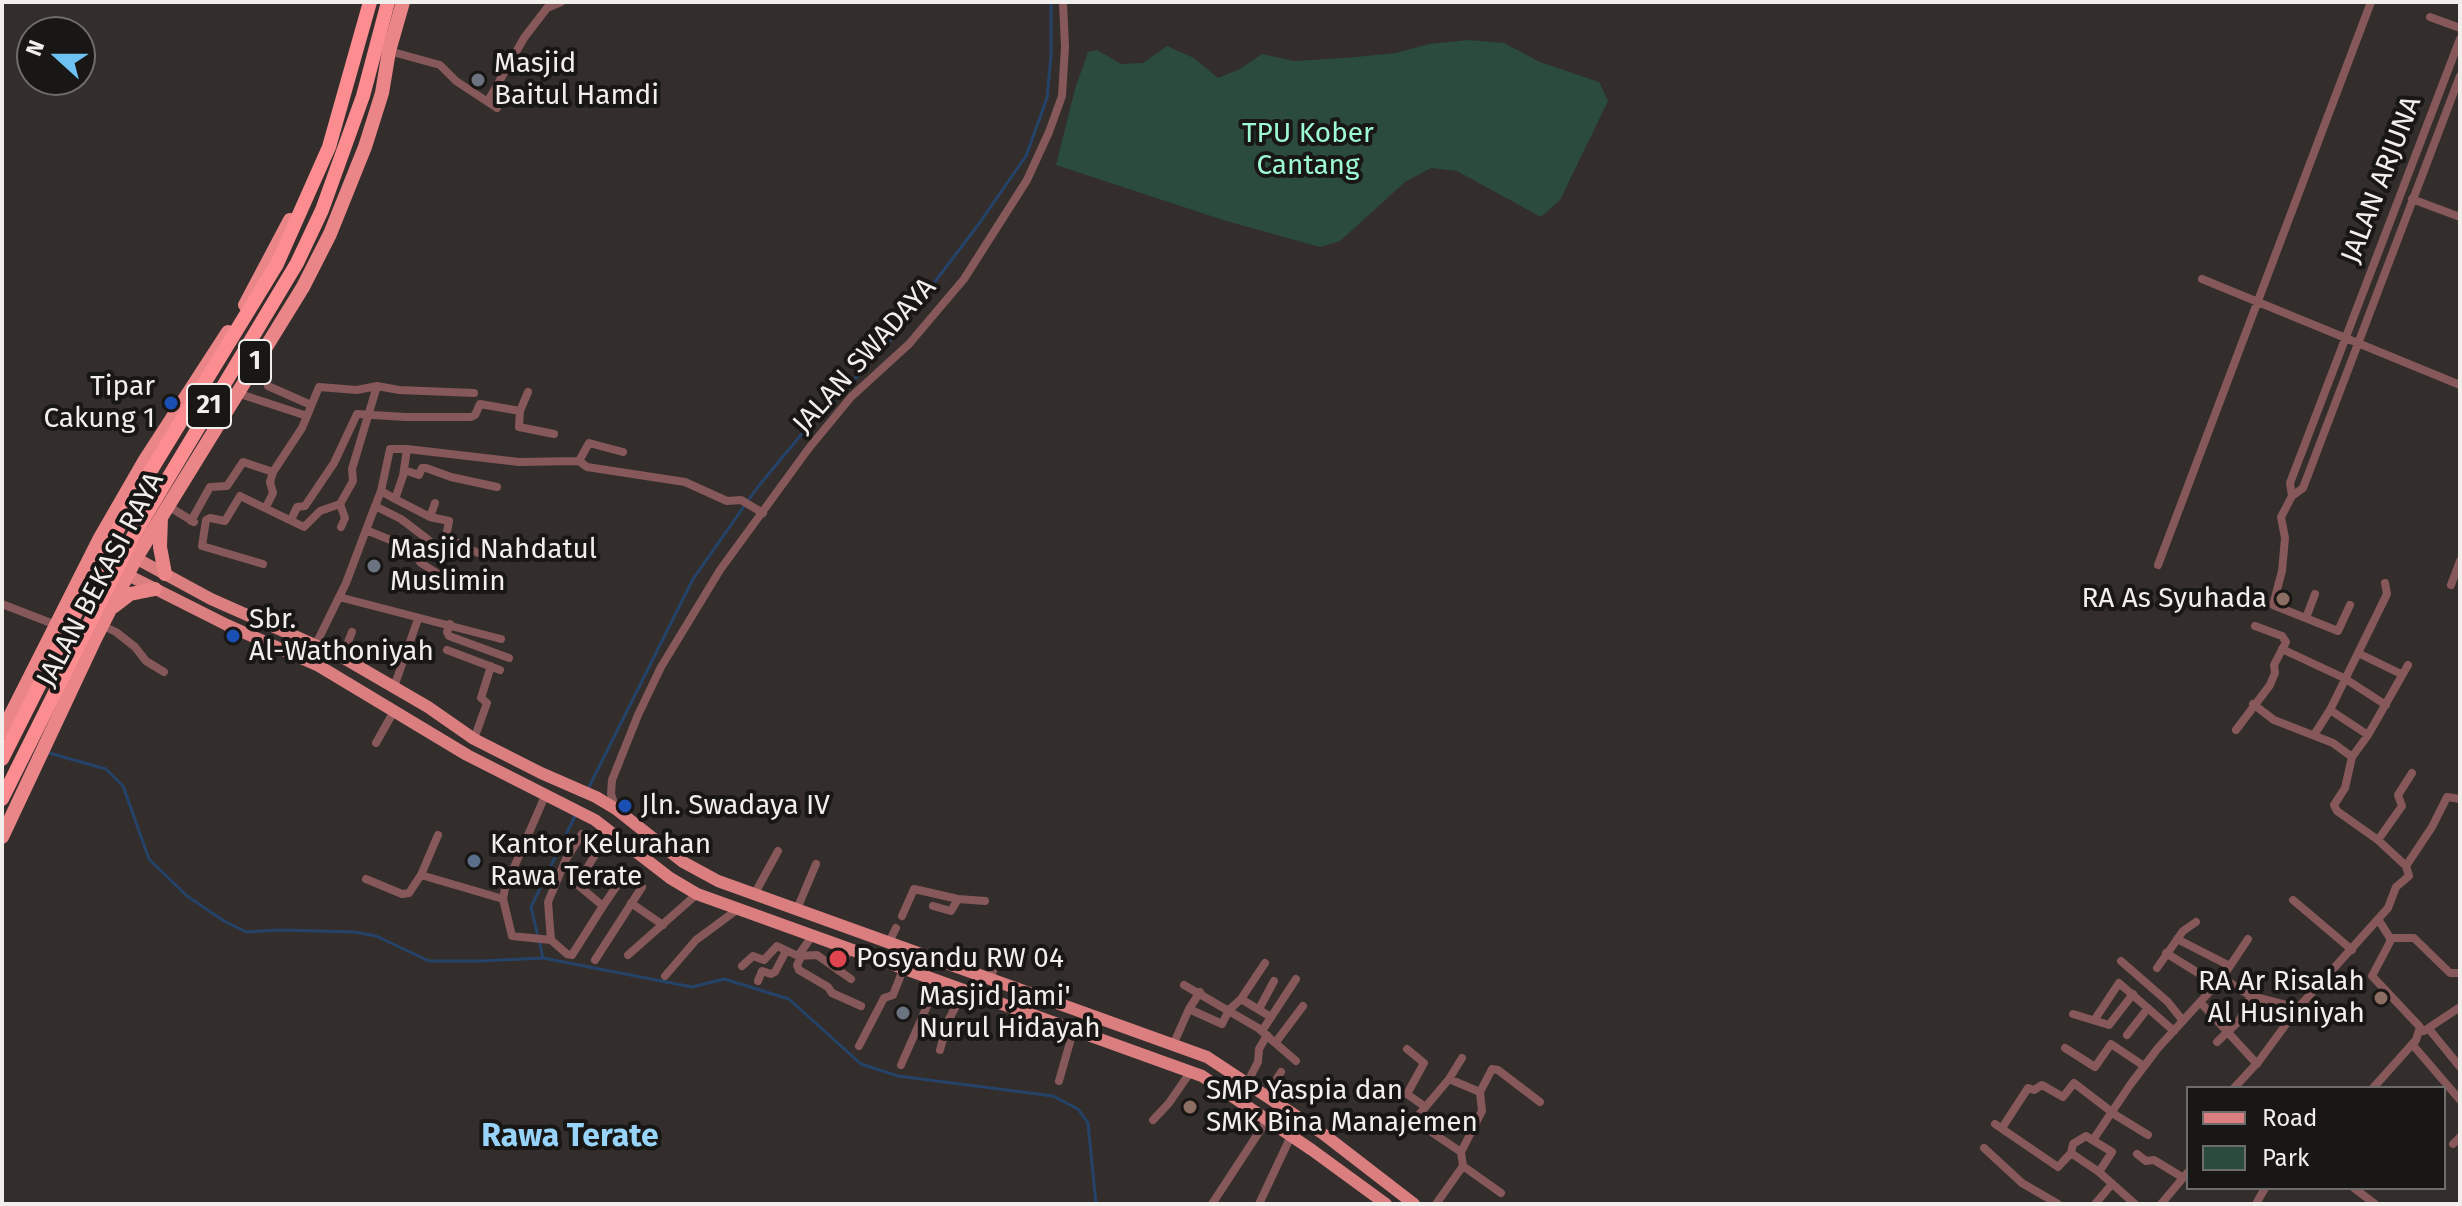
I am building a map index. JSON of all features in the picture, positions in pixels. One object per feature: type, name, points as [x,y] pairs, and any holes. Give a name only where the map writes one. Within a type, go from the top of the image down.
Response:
[{"type":"highway","name":"JALAN BEKASI RAYA","points":[[4,724],[145,460],[245,304],[308,181],[367,2]]},
{"type":"highway","name":"21","points":[[2,759],[131,503],[277,264],[329,147],[367,2]]},
{"type":"highway","name":"21","points":[[2,799],[131,540],[297,263],[322,210],[353,124],[388,2]]},
{"type":"highway","name":"JALAN BEKASI RAYA","points":[[2,837],[127,574],[303,287],[345,199],[365,147],[382,93],[389,51],[403,2]]},
{"type":"highway","points":[[308,181],[345,199]]},
{"type":"highway","points":[[164,511],[160,547],[165,574]]},
{"type":"highway","name":"JALAN BEKASI RAYA","points":[[44,649],[59,632],[93,558]]},
{"type":"highway","points":[[102,623],[110,609],[130,594],[155,589]]},
{"type":"main road","points":[[103,540],[235,609],[342,657],[474,739],[596,797],[683,862],[718,881],[889,942],[959,960],[990,979],[1207,1057],[1322,1133],[1414,1204]]},
{"type":"main road","points":[[93,558],[227,625],[319,666],[467,755],[607,827],[663,873],[697,894],[1191,1071],[1216,1084],[1386,1204]]},
{"type":"main road","points":[[227,625],[235,609]]},
{"type":"main road","points":[[607,827],[616,809]]},
{"type":"street","points":[[488,101],[524,38],[547,8],[561,2]]},
{"type":"street","name":"JALAN SWADAYA","points":[[616,809],[611,794],[612,780],[661,667],[720,570],[809,448],[851,397],[909,344],[956,290],[1027,180],[1062,96],[1063,2]]},
{"type":"street","points":[[2158,565],[2371,2]]},
{"type":"street","points":[[2430,17],[2460,28]]},
{"type":"street","name":"JALAN ARJUNA","points":[[2292,496],[2290,483],[2460,39]]},
{"type":"street","points":[[389,51],[440,65],[456,81],[497,108]]},
{"type":"street","points":[[2446,76],[2459,79]]},
{"type":"street","name":"JALAN ARJUNA","points":[[2306,618],[2273,605],[2282,571],[2285,538],[2281,517],[2292,496],[2303,488],[2459,79]]},
{"type":"street","points":[[2429,120],[2441,124]]},
{"type":"street","points":[[2407,177],[2419,181]]},
{"type":"street","points":[[2412,199],[2460,217]]},
{"type":"street","points":[[2378,252],[2390,257]]},
{"type":"street","points":[[2202,279],[2460,385]]},
{"type":"street","points":[[268,386],[311,405]]},
{"type":"street","points":[[263,564],[202,546],[203,527],[208,518],[225,521],[240,496],[304,527],[320,511],[340,504],[353,481],[352,469],[377,386]]},
{"type":"street","points":[[266,507],[273,493],[270,482],[273,472],[307,416],[319,387],[357,390],[377,386],[399,390],[474,393]]},
{"type":"street","points":[[2324,391],[2338,396]]},
{"type":"street","points":[[236,392],[307,416]]},
{"type":"street","points":[[528,392],[520,411],[519,427],[554,434]]},
{"type":"street","points":[[291,520],[297,507],[305,506],[334,463],[354,416],[471,417],[480,404],[520,411]]},
{"type":"street","points":[[579,461],[589,443],[623,452]]},
{"type":"street","points":[[316,644],[339,597],[381,491],[390,449],[519,462],[579,461],[587,467],[685,482],[727,501],[741,500],[763,513]]},
{"type":"street","points":[[395,499],[407,449]]},
{"type":"street","points":[[191,521],[210,487],[227,486],[243,462],[273,472]]},
{"type":"street","points":[[404,470],[419,475],[422,468],[426,468],[497,487]]},
{"type":"street","points":[[381,491],[430,517],[449,521],[446,537],[478,553]]},
{"type":"street","points":[[430,517],[435,503]]},
{"type":"street","points":[[340,504],[345,518],[341,527]]},
{"type":"street","points":[[375,506],[401,519],[433,544],[421,563]]},
{"type":"street","points":[[164,511],[203,527]]},
{"type":"street","points":[[366,530],[410,548],[421,563],[454,584],[463,586]]},
{"type":"street","points":[[2451,585],[2460,561]]},
{"type":"street","points":[[2314,735],[2330,710],[2387,594],[2385,583]]},
{"type":"street","points":[[2315,594],[2306,618],[2338,631],[2350,605]]},
{"type":"street","points":[[339,597],[501,639]]},
{"type":"street","points":[[2,604],[56,625]]},
{"type":"street","points":[[394,687],[418,619]]},
{"type":"street","points":[[102,623],[135,647],[146,661],[164,672]]},
{"type":"street","points":[[450,624],[449,636],[509,658]]},
{"type":"street","points":[[2236,730],[2270,685],[2275,673],[2274,665],[2286,639],[2255,626]]},
{"type":"street","points":[[342,657],[352,632]]},
{"type":"street","points":[[2282,649],[2344,678],[2386,705]]},
{"type":"street","points":[[447,650],[496,668],[481,697],[487,703],[474,739]]},
{"type":"street","points":[[2358,653],[2401,674]]},
{"type":"street","points":[[2236,1086],[2257,1064],[2298,1008],[2388,908],[2396,887],[2409,876],[2406,866],[2378,840],[2337,811],[2334,805],[2345,788],[2352,757],[2408,665]]},
{"type":"street","points":[[2253,704],[2274,720],[2333,743],[2352,757]]},
{"type":"street","points":[[2330,710],[2368,735]]},
{"type":"street","points":[[376,743],[394,711]]},
{"type":"street","points":[[2378,840],[2402,806],[2398,795],[2412,773]]},
{"type":"street","points":[[2,776],[28,783]]},
{"type":"street","points":[[2406,866],[2432,827],[2447,797],[2460,799]]},
{"type":"street","points":[[549,798],[505,888],[503,899],[510,934],[519,938],[548,940],[572,955],[622,878],[642,887],[595,960]]},
{"type":"street","points":[[548,940],[548,902],[566,859],[582,834]]},
{"type":"street","points":[[366,879],[402,894],[409,893],[421,875],[438,835]]},
{"type":"street","points":[[755,893],[778,851]]},
{"type":"street","points":[[595,855],[578,883],[603,906]]},
{"type":"street","points":[[797,909],[816,864]]},
{"type":"street","points":[[421,875],[503,899]]},
{"type":"street","points":[[902,916],[914,889],[958,899],[985,901]]},
{"type":"street","points":[[628,955],[697,894]]},
{"type":"street","points":[[933,906],[951,911],[958,899]]},
{"type":"street","points":[[2293,900],[2352,950]]},
{"type":"street","points":[[631,903],[663,925]]},
{"type":"street","points":[[665,976],[696,940],[738,909]]},
{"type":"street","points":[[2378,919],[2390,938]]},
{"type":"street","points":[[2157,968],[2183,931],[2196,922]]},
{"type":"street","points":[[889,942],[896,928]]},
{"type":"street","points":[[812,936],[799,957],[799,970],[828,987],[832,993],[861,1006]]},
{"type":"street","points":[[2390,938],[2414,938],[2450,973],[2460,973]]},
{"type":"street","points":[[2390,938],[2372,976],[2460,1067]]},
{"type":"street","points":[[2177,939],[2230,966]]},
{"type":"street","points":[[2093,1140],[2144,1066],[2219,981],[2248,939]]},
{"type":"street","points":[[742,966],[753,956],[764,960],[775,946],[799,957],[817,955],[827,959],[851,979]]},
{"type":"street","points":[[839,971],[850,949]]},
{"type":"street","points":[[758,981],[762,971],[775,972],[786,951]]},
{"type":"street","points":[[990,979],[1000,953]]},
{"type":"street","points":[[2166,953],[2251,996],[2298,1008]]},
{"type":"street","points":[[2121,961],[2168,1002],[2183,1021]]},
{"type":"street","points":[[1189,1009],[1222,1024],[1265,963]]},
{"type":"street","points":[[859,1046],[884,998],[893,995],[904,967]]},
{"type":"street","points":[[901,1065],[939,979]]},
{"type":"street","points":[[1247,1083],[1258,1062],[1259,1049],[1271,1017],[1296,979]]},
{"type":"street","points":[[1259,1009],[1274,981]]},
{"type":"street","points":[[2095,1019],[2119,983],[2174,1031]]},
{"type":"street","points":[[1184,985],[1264,1033],[1296,1061]]},
{"type":"street","points":[[940,1050],[948,1021],[965,989]]},
{"type":"street","points":[[1173,1045],[1200,992]]},
{"type":"street","points":[[2073,1014],[2109,1025],[2133,994]]},
{"type":"street","points":[[2217,1042],[2239,1021],[2251,996]]},
{"type":"street","points":[[1241,999],[1271,1017]]},
{"type":"street","points":[[2200,1002],[2257,1064]]},
{"type":"street","points":[[1276,1042],[1303,1006]]},
{"type":"street","points":[[2375,1086],[2424,1031],[2460,1007]]},
{"type":"street","points":[[2127,1035],[2148,1008]]},
{"type":"street","points":[[1059,1081],[1074,1028]]},
{"type":"street","points":[[2065,1048],[2095,1067],[2111,1044],[2144,1066]]},
{"type":"street","points":[[2412,1044],[2460,1100]]},
{"type":"street","points":[[1407,1049],[1424,1063],[1407,1094],[1424,1106]]},
{"type":"street","points":[[1461,1152],[1418,1123],[1417,1117],[1462,1058]]},
{"type":"street","points":[[1436,1204],[1463,1166],[1461,1152],[1482,1111],[1480,1092],[1494,1069],[1540,1102]]},
{"type":"street","points":[[1153,1120],[1191,1071]]},
{"type":"street","points":[[1266,1096],[1281,1072]]},
{"type":"street","points":[[1449,1079],[1480,1092]]},
{"type":"street","points":[[2099,1172],[2112,1152],[2093,1140],[2082,1137],[2073,1144],[2071,1153],[2058,1167],[1999,1126],[2028,1088],[2034,1090],[2039,1086],[2063,1097],[2074,1083],[2148,1135]]},
{"type":"street","points":[[1212,1204],[1267,1120]]},
{"type":"street","points":[[1259,1204],[1291,1136]]},
{"type":"street","points":[[1984,1148],[2022,1183],[2058,1204]]},
{"type":"street","points":[[2071,1153],[2099,1172],[2135,1204]]},
{"type":"street","points":[[2137,1154],[2146,1161],[2154,1160],[2185,1175],[2161,1204]]},
{"type":"street","points":[[1463,1166],[1501,1193]]},
{"type":"street","points":[[2095,1204],[2112,1184]]},
{"type":"street","points":[[2357,1190],[2375,1204]]},
{"type":"green space","name":"TPU Kober Cantang","points":[[1469,40],[1504,43],[1540,62],[1599,82],[1608,101],[1560,200],[1541,217],[1457,171],[1431,168],[1405,182],[1340,241],[1320,247],[1223,220],[1056,165],[1075,89],[1088,52],[1097,50],[1121,64],[1143,63],[1167,46],[1194,58],[1218,78],[1240,69],[1262,54],[1294,61],[1345,58]]},
{"type":"waterway","points":[[588,789],[693,579],[757,488],[805,430],[883,350],[1026,156],[1047,98],[1051,2]]},
{"type":"waterway","points":[[49,753],[106,769],[123,786],[149,859],[187,896],[246,932],[354,932],[376,936],[429,961],[543,958]]},
{"type":"waterway","points":[[576,814],[531,907],[543,958],[692,987],[724,979],[789,999],[861,1064],[898,1076],[1053,1096],[1078,1109],[1088,1123],[1096,1204]]},
{"type":"place","name":"Masjid Baitul Hamdi","points":[[478,80]]},
{"type":"place","name":"Tipar Cakung 1","points":[[171,403]]},
{"type":"place","name":"Masjid Nahdatul Muslimin","points":[[374,566]]},
{"type":"place","name":"RA As Syuhada","points":[[2283,599]]},
{"type":"place","name":"Sbr. Al-Wathoniyah","points":[[233,636]]},
{"type":"place","name":"Jln. Swadaya IV","points":[[625,806]]},
{"type":"place","name":"Kantor Kelurahan Rawa Terate","points":[[474,861]]},
{"type":"place","name":"Posyandu RW 04","points":[[838,959]]},
{"type":"place","name":"RA Ar Risalah Al Husiniyah","points":[[2381,998]]},
{"type":"place","name":"Masjid Jami' Nurul Hidayah","points":[[903,1013]]},
{"type":"place","name":"SMP Yaspia dan SMK Bina Manajemen","points":[[1190,1107]]},
{"type":"district","name":"Rawa Terate","points":[[570,1137]]}]
